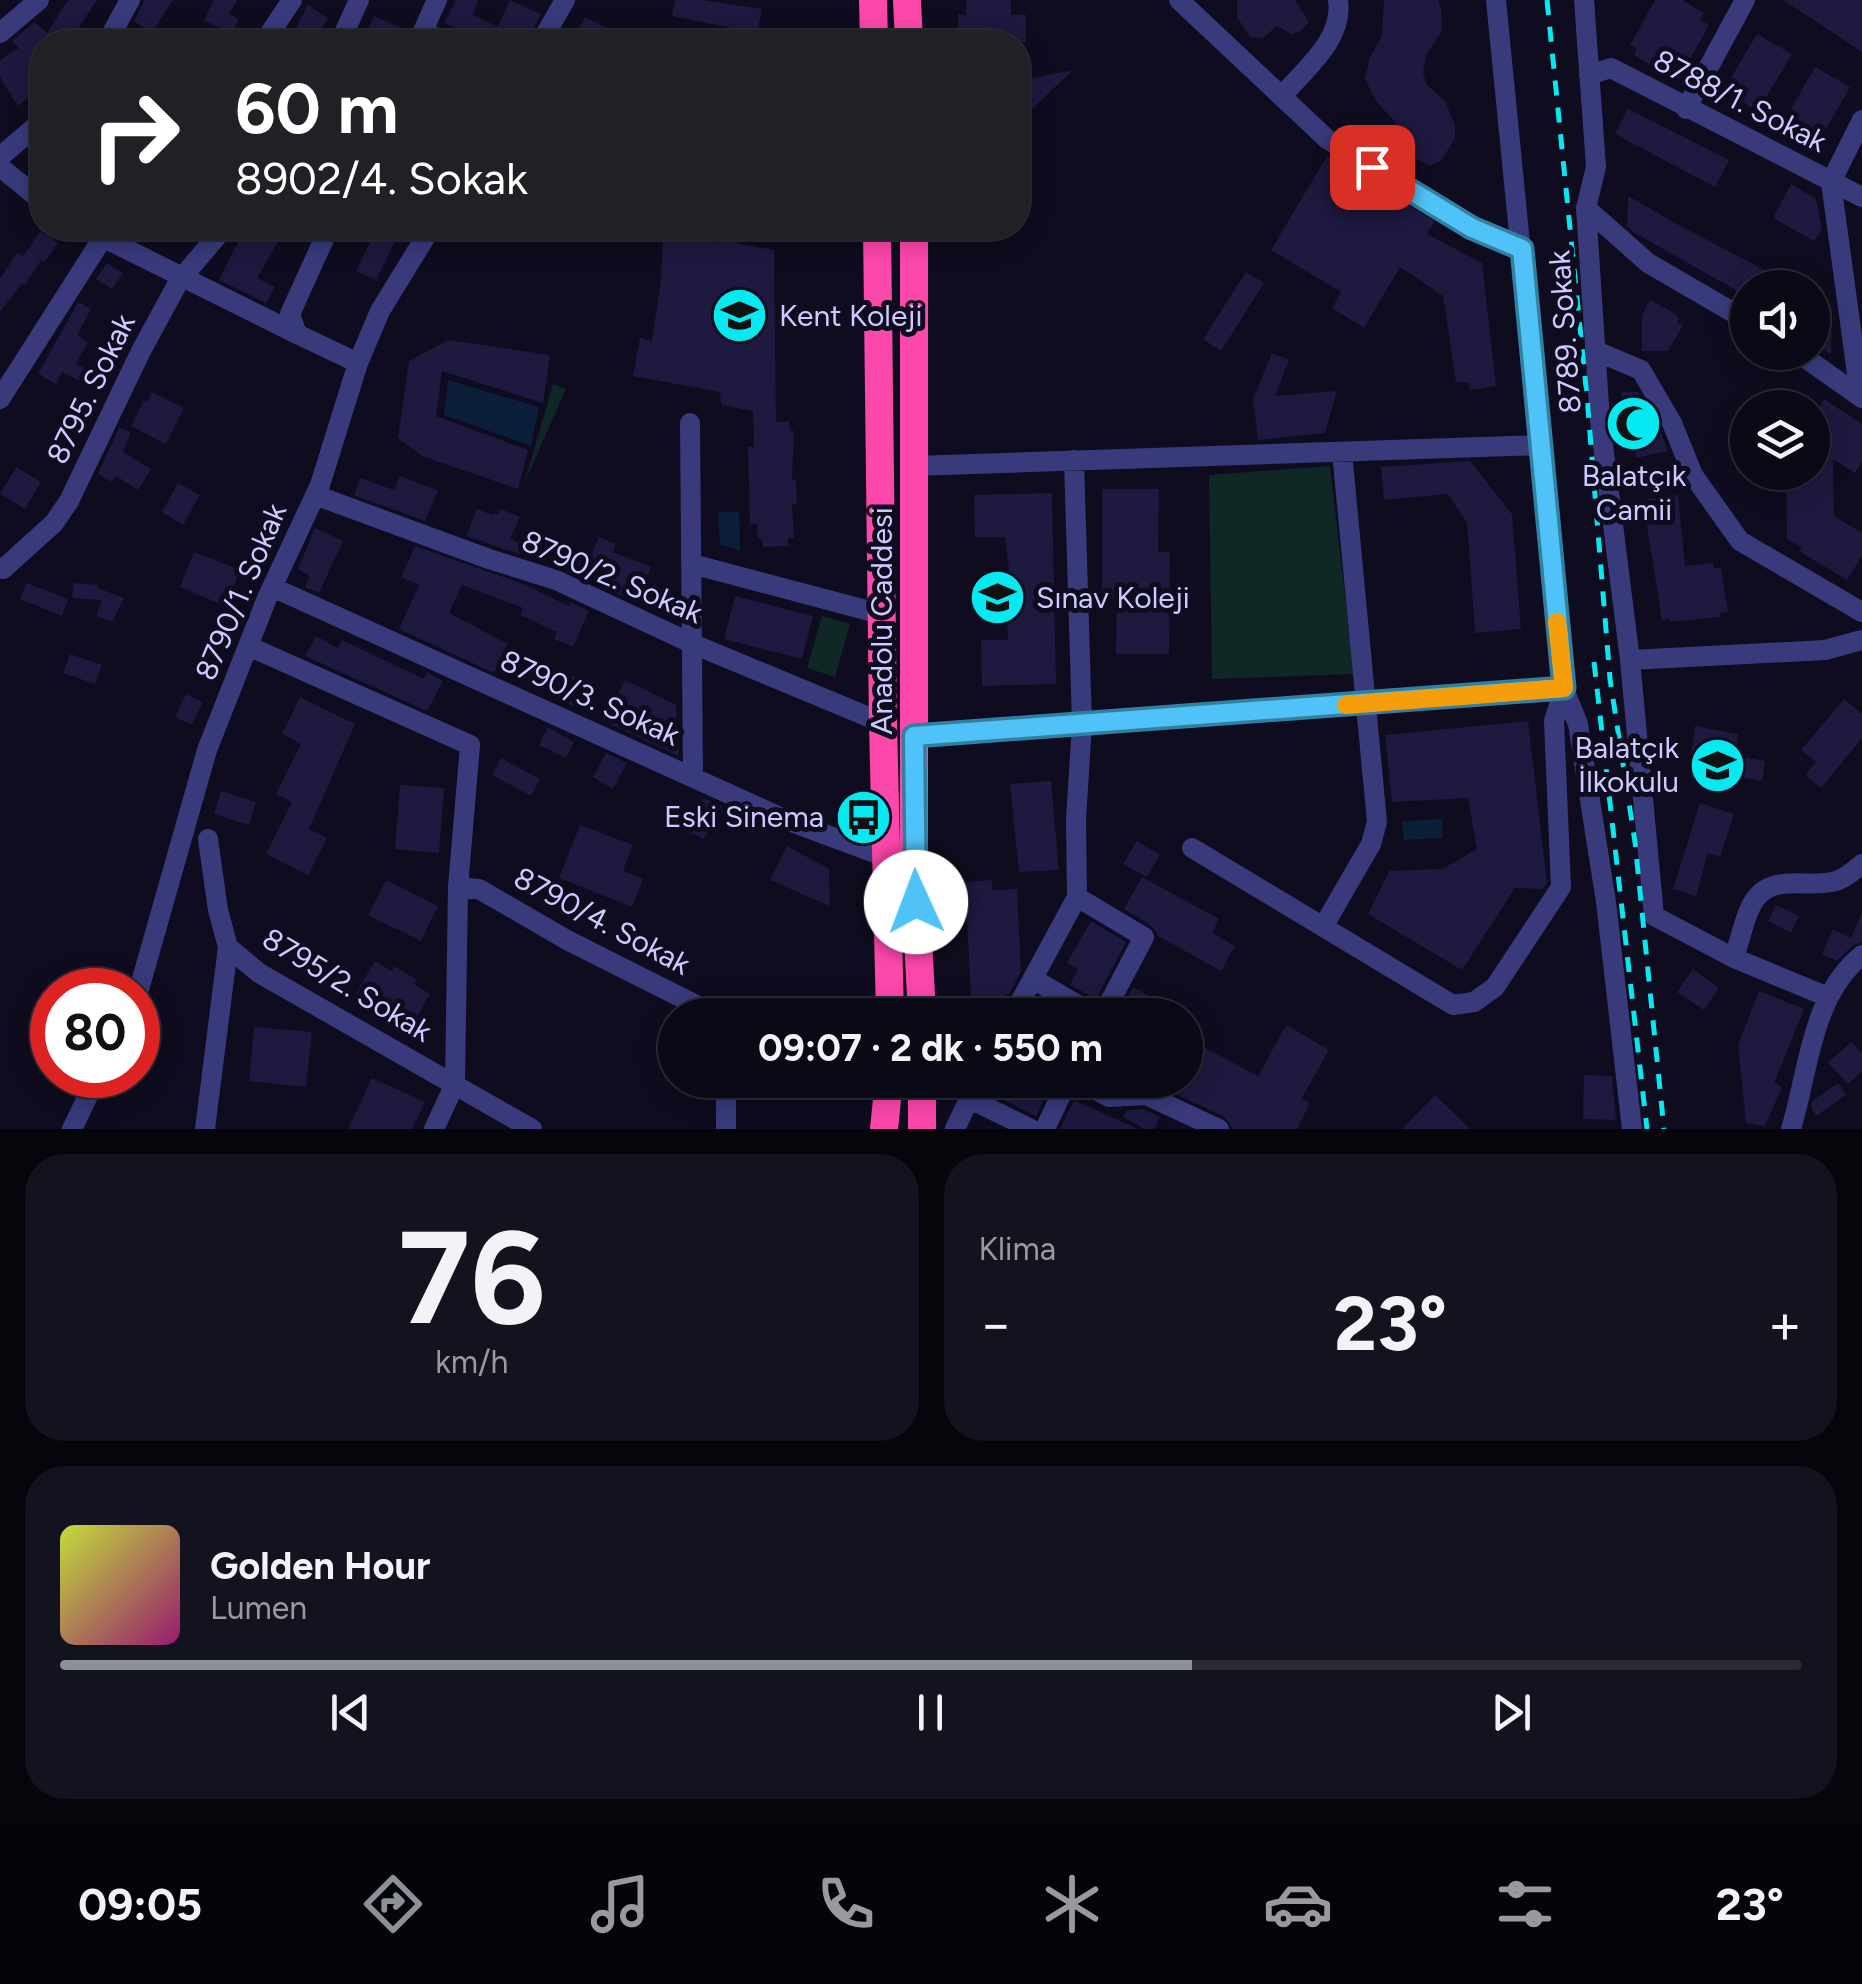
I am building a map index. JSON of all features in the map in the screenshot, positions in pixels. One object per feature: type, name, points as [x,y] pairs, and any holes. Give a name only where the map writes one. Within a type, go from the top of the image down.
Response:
[{"type":"highway","points":[[873,0],[874,30]]},
{"type":"highway","points":[[907,0],[908,30]]},
{"type":"highway","name":"Anadolu Caddesi","points":[[877,240],[882,723],[890,998]]},
{"type":"highway","name":"Anadolu Caddesi","points":[[914,240],[914,864],[921,998]]},
{"type":"highway","points":[[884,1129],[888,1098]]},
{"type":"highway","points":[[891,1098],[892,1129]]},
{"type":"highway","points":[[922,1098],[922,1129]]},
{"type":"street","points":[[0,33],[39,0]]},
{"type":"street","points":[[114,30],[130,0]]},
{"type":"street","points":[[272,30],[292,0]]},
{"type":"street","points":[[345,30],[359,0]]},
{"type":"street","points":[[424,30],[437,0]]},
{"type":"street","points":[[548,30],[564,0]]},
{"type":"street","points":[[1282,96],[1330,39],[1338,25],[1338,0]]},
{"type":"street","points":[[1496,0],[1564,688],[1578,724],[1603,882],[1632,1129]]},
{"type":"street","name":"8789. Sokak","points":[[1584,0],[1596,166],[1586,208],[1600,422],[1630,660],[1654,916],[1734,958]]},
{"type":"street","points":[[1686,109],[1745,0]]},
{"type":"street","name":"8789. Sokak","points":[[1181,1],[1327,138],[1472,228],[1522,249]]},
{"type":"street","name":"8788/1. Sokak","points":[[1589,75],[1611,68],[1862,197]]},
{"type":"street","points":[[1861,397],[1831,182],[1862,120]]},
{"type":"street","points":[[0,158],[30,132]]},
{"type":"street","points":[[0,167],[30,192]]},
{"type":"street","points":[[1586,208],[1648,263],[1730,311]]},
{"type":"street","points":[[0,398],[96,240]]},
{"type":"street","points":[[120,240],[358,363]]},
{"type":"street","name":"8795. Sokak","points":[[2,569],[54,522],[69,500],[142,350],[184,276],[214,240]]},
{"type":"street","points":[[297,334],[290,314],[323,240]]},
{"type":"street","name":"8790/1. Sokak","points":[[145,968],[207,750],[272,588],[315,495],[358,363],[380,312],[423,240]]},
{"type":"street","points":[[1596,351],[1640,370],[1672,424],[1693,475],[1740,540],[1862,612]]},
{"type":"street","points":[[1823,370],[1861,397]]},
{"type":"street","points":[[690,423],[693,777]]},
{"type":"street","points":[[914,466],[1541,446]]},
{"type":"street","points":[[1323,927],[1371,844],[1377,822],[1342,452]]},
{"type":"street","points":[[1022,998],[1077,897],[1076,819],[1082,724],[1074,460]]},
{"type":"street","name":"8790/2. Sokak","points":[[315,495],[556,580],[693,644],[882,723]]},
{"type":"street","points":[[692,564],[881,614]]},
{"type":"street","name":"8790/3. Sokak","points":[[272,588],[789,821],[886,858]]},
{"type":"street","points":[[1630,660],[1825,650],[1862,640]]},
{"type":"street","points":[[248,646],[470,745],[458,887],[455,1084],[434,1129]]},
{"type":"street","points":[[914,736],[1564,688]]},
{"type":"street","points":[[1192,848],[1453,1005],[1474,1002],[1496,987],[1562,887],[1554,720],[1564,688]]},
{"type":"street","name":"8795/2. Sokak","points":[[185,826],[213,838],[218,910],[228,947],[259,973],[532,1129]]},
{"type":"street","points":[[1828,997],[1734,958],[1752,903],[1766,889],[1790,881],[1840,880],[1862,864]]},
{"type":"street","name":"8790/4. Sokak","points":[[458,887],[479,889],[567,940],[682,998]]},
{"type":"street","points":[[1077,897],[1144,937],[1112,998]]},
{"type":"street","points":[[205,1129],[228,947]]},
{"type":"street","points":[[1790,1129],[1803,1089],[1809,1052],[1828,997],[1844,969],[1862,955]]},
{"type":"street","points":[[1033,979],[1066,998]]},
{"type":"street","points":[[72,1129],[87,1098]]},
{"type":"street","points":[[726,1098],[726,1129]]},
{"type":"street","points":[[955,1129],[969,1098]]},
{"type":"street","points":[[986,1098],[1032,1129]]},
{"type":"street","points":[[1045,1129],[1060,1098]]},
{"type":"street","points":[[1152,1098],[1219,1129]]},
{"type":"green space","points":[[553,384],[566,389],[524,484]]},
{"type":"green space","points":[[1330,466],[1354,674],[1212,679],[1209,475]]},
{"type":"green space","points":[[822,616],[850,624],[835,677],[807,668]]},
{"type":"water","points":[[448,380],[539,407],[531,446],[444,415]]},
{"type":"water","points":[[718,512],[739,512],[740,550],[720,545]]},
{"type":"water","points":[[1443,819],[1442,838],[1404,840],[1402,821]]},
{"type":"building","points":[[68,0],[97,0],[77,30],[49,30]]},
{"type":"building","points":[[145,0],[173,0],[153,30],[134,21]]},
{"type":"building","points":[[214,0],[237,0],[229,14],[239,19],[233,30],[223,30],[204,20]]},
{"type":"building","points":[[456,0],[478,0],[473,15],[498,27],[510,0],[541,14],[532,30],[460,30],[444,23]]},
{"type":"building","points":[[675,0],[762,9],[758,30],[672,16]]},
{"type":"building","points":[[966,0],[1011,0],[1011,15],[1026,15],[1026,30],[958,30],[958,14],[966,15]]},
{"type":"building","points":[[1237,0],[1295,0],[1309,22],[1292,34],[1277,26],[1263,38],[1250,37],[1237,17]]},
{"type":"building","points":[[1384,0],[1438,0],[1441,9],[1442,31],[1426,55],[1423,73],[1427,85],[1445,101],[1455,125],[1455,138],[1441,161],[1430,166],[1399,150],[1397,124],[1376,101],[1365,79],[1370,57],[1382,36]]},
{"type":"building","points":[[1655,0],[1682,0],[1704,13],[1700,20],[1709,25],[1681,75],[1674,71],[1671,77],[1634,55],[1637,49],[1630,45]]},
{"type":"building","points":[[1783,0],[1862,0],[1862,52]]},
{"type":"building","points":[[308,5],[328,18],[320,30],[294,30]]},
{"type":"building","points":[[374,16],[401,28],[400,30],[368,30]]},
{"type":"building","points":[[585,17],[611,30],[578,30]]},
{"type":"building","points":[[34,22],[43,30],[30,30],[30,96],[18,106],[0,77],[0,60],[19,48],[12,41]]},
{"type":"building","points":[[1757,34],[1792,54],[1758,111],[1723,91]]},
{"type":"building","points":[[1815,67],[1850,87],[1817,145],[1782,125]]},
{"type":"building","points":[[1073,70],[1031,110],[1030,79]]},
{"type":"building","points":[[1628,109],[1729,160],[1715,187],[1615,134]]},
{"type":"building","points":[[1327,156],[1435,221],[1427,234],[1482,263],[1496,386],[1470,390],[1468,382],[1456,382],[1443,296],[1400,267],[1364,328],[1332,308],[1341,292],[1271,250]]},
{"type":"building","points":[[1791,184],[1816,199],[1822,229],[1814,241],[1773,218]]},
{"type":"building","points":[[1628,196],[1764,270],[1730,270],[1730,287],[1627,226]]},
{"type":"building","points":[[34,240],[58,243],[0,312],[0,279],[17,253],[23,257]]},
{"type":"building","points":[[239,240],[279,240],[257,278],[275,287],[266,303],[219,280]]},
{"type":"building","points":[[371,240],[396,240],[376,280],[356,271]]},
{"type":"building","points":[[663,240],[720,240],[774,250],[776,422],[789,421],[790,431],[794,431],[792,480],[796,480],[797,503],[792,504],[794,538],[788,538],[788,546],[763,547],[757,524],[750,524],[748,447],[754,447],[753,411],[721,405],[720,392],[633,376],[640,338],[652,341]]},
{"type":"building","points":[[107,263],[123,273],[112,289],[96,279]]},
{"type":"building","points":[[1246,272],[1264,283],[1221,351],[1203,339]]},
{"type":"building","points":[[1650,300],[1674,313],[1683,325],[1668,351],[1642,351],[1642,315]]},
{"type":"building","points":[[78,302],[91,309],[77,335],[88,342],[76,364],[99,375],[92,387],[62,372],[56,384],[38,374]]},
{"type":"building","points":[[1830,307],[1832,308],[1830,353]]},
{"type":"building","points":[[448,340],[550,355],[543,403],[442,371],[436,416],[528,450],[518,489],[422,456],[398,438],[409,361]]},
{"type":"building","points":[[1272,353],[1289,360],[1275,396],[1337,391],[1325,433],[1258,440],[1253,399]]},
{"type":"building","points":[[152,392],[184,408],[166,444],[131,426]]},
{"type":"building","name":"Balatçık Camii","points":[[1621,392],[1638,392],[1649,411],[1650,432],[1660,430],[1668,451],[1636,458],[1633,438],[1618,439],[1618,416],[1623,415]]},
{"type":"building","points":[[1830,403],[1862,424],[1862,462],[1855,473],[1833,459],[1834,516],[1862,533],[1862,556],[1847,580],[1799,551],[1802,548],[1787,539],[1786,490],[1830,490]]},
{"type":"building","points":[[119,428],[131,432],[123,452],[151,469],[138,490],[116,476],[112,482],[98,474]]},
{"type":"building","points":[[1470,461],[1512,514],[1521,629],[1475,633],[1467,523],[1448,494],[1384,500],[1381,467]]},
{"type":"building","points":[[16,467],[41,482],[25,509],[0,494]]},
{"type":"building","points":[[400,476],[438,491],[425,521],[354,495],[360,478],[394,490]]},
{"type":"building","points":[[178,483],[200,495],[183,525],[162,512]]},
{"type":"building","points":[[1102,489],[1159,489],[1158,552],[1170,552],[1169,654],[1116,654],[1117,598],[1102,598]]},
{"type":"building","points":[[1052,493],[1056,684],[982,686],[981,640],[1008,640],[1007,608],[999,590],[1009,570],[1005,537],[975,537],[974,495]]},
{"type":"building","points":[[1678,495],[1685,566],[1713,563],[1714,568],[1721,568],[1728,612],[1720,613],[1720,617],[1662,620],[1646,520],[1648,499]]},
{"type":"building","points":[[477,509],[498,515],[501,509],[520,517],[510,539],[527,546],[523,555],[466,536]]},
{"type":"building","points":[[315,528],[343,541],[319,593],[305,587],[310,576],[298,569]]},
{"type":"building","points":[[599,537],[616,544],[613,552],[651,567],[637,603],[582,577],[585,569],[572,564],[578,550],[591,555]]},
{"type":"building","points":[[415,546],[589,611],[573,647],[554,639],[557,632],[520,615],[523,608],[462,585],[449,613],[508,644],[494,673],[399,629],[419,585],[401,577]]},
{"type":"building","points":[[194,552],[240,570],[225,606],[180,587]]},
{"type":"building","points":[[27,583],[68,599],[62,616],[20,599]]},
{"type":"building","points":[[74,583],[98,585],[124,598],[112,622],[96,616],[102,600],[72,598]]},
{"type":"building","points":[[735,596],[813,616],[802,659],[724,639]]},
{"type":"building","points":[[316,636],[338,648],[342,640],[424,679],[427,672],[443,681],[427,711],[305,656]]},
{"type":"building","points":[[70,654],[102,665],[95,684],[63,673]]},
{"type":"building","points":[[564,672],[585,682],[573,706],[552,696]]},
{"type":"building","points":[[625,680],[676,705],[679,756],[604,721]]},
{"type":"building","points":[[186,694],[203,702],[192,725],[175,717]]},
{"type":"building","points":[[300,697],[355,724],[309,829],[327,838],[308,875],[266,854],[292,802],[276,794],[301,744],[282,734]]},
{"type":"building","points":[[1844,699],[1862,714],[1862,738],[1821,788],[1805,775],[1816,762],[1801,750]]},
{"type":"building","points":[[1528,721],[1547,883],[1543,889],[1515,888],[1462,970],[1368,914],[1389,871],[1442,869],[1477,849],[1468,798],[1392,802],[1385,735]]},
{"type":"building","points":[[1695,726],[1738,734],[1735,756],[1765,761],[1762,781],[1722,774],[1724,759],[1691,754]]},
{"type":"building","points":[[548,727],[574,742],[566,758],[539,745]]},
{"type":"building","points":[[606,753],[627,763],[613,789],[593,777]]},
{"type":"building","points":[[501,758],[540,779],[531,796],[492,775]]},
{"type":"building","points":[[1051,781],[1059,870],[1019,872],[1010,784]]},
{"type":"building","points":[[400,785],[444,788],[439,853],[395,849]]},
{"type":"building","points":[[221,791],[256,802],[249,825],[214,814]]},
{"type":"building","points":[[704,798],[722,806],[704,839],[686,830]]},
{"type":"building","points":[[1700,803],[1734,814],[1720,857],[1708,853],[1696,896],[1673,889]]},
{"type":"building","points":[[580,825],[633,845],[623,871],[643,879],[632,907],[559,878]]},
{"type":"building","points":[[1137,841],[1160,855],[1147,877],[1123,864]]},
{"type":"building","points":[[787,846],[829,869],[830,906],[770,880]]},
{"type":"building","points":[[1142,877],[1219,919],[1212,933],[1235,946],[1221,971],[1158,936],[1152,926],[1124,909]]},
{"type":"building","points":[[386,880],[438,906],[421,941],[368,915]]},
{"type":"building","points":[[992,880],[992,890],[1017,889],[1021,971],[1010,993],[1003,998],[971,998],[965,882]]},
{"type":"building","points":[[1776,905],[1799,916],[1791,933],[1768,921]]},
{"type":"building","points":[[1862,913],[1862,942],[1853,945],[1837,961],[1822,954],[1833,929],[1851,938]]},
{"type":"building","points":[[1091,921],[1126,942],[1097,998],[1070,985],[1078,969],[1067,963]]},
{"type":"building","points":[[375,961],[391,971],[394,966],[417,980],[414,984],[430,994],[409,1030],[394,1021],[392,1024],[353,998]]},
{"type":"building","points":[[1693,969],[1719,988],[1704,1010],[1677,992]]},
{"type":"building","points":[[1133,987],[1152,998],[1128,998]]},
{"type":"building","points":[[1759,991],[1804,1009],[1774,1083],[1782,1087],[1765,1126],[1746,1123],[1738,1045]]},
{"type":"building","points":[[1286,1025],[1329,1050],[1301,1099],[1310,1103],[1297,1129],[1233,1129],[1225,1117],[1184,1098],[1203,1098],[1203,1047],[1258,1076]]},
{"type":"building","points":[[254,1027],[312,1032],[306,1087],[249,1081]]},
{"type":"building","points":[[1851,1042],[1862,1053],[1862,1071],[1848,1084],[1828,1063]]},
{"type":"building","points":[[1584,1075],[1612,1076],[1616,1120],[1583,1119]]},
{"type":"building","points":[[372,1078],[425,1102],[412,1129],[348,1129]]},
{"type":"building","points":[[1838,1083],[1846,1095],[1816,1116],[1812,1101]]},
{"type":"building","points":[[1435,1095],[1470,1129],[1402,1129]]},
{"type":"building","points":[[1000,1098],[1044,1098],[1036,1116]]},
{"type":"building","points":[[1074,1100],[1138,1129],[1060,1129]]},
{"type":"building","points":[[1143,1109],[1160,1117],[1154,1129],[1145,1129],[1123,1117],[1127,1110]]},
{"type":"railway","points":[[1547,0],[1587,397],[1610,679],[1635,842],[1664,1129]]},
{"type":"railway","points":[[1594,662],[1647,1129]]},
{"type":"slow traffic","points":[[1346,705],[1564,688],[1557,622]]},
{"type":"place","name":"Kent Koleji","points":[[740,316]]},
{"type":"place","name":"Balatçık Camii","points":[[1634,423]]},
{"type":"place","name":"Sınav Koleji","points":[[997,598]]},
{"type":"place","name":"Balatçık İlkokulu","points":[[1718,765]]},
{"type":"place","name":"Eski Sinema","points":[[863,817]]},
{"type":"route","points":[[916,902],[914,736],[1564,688],[1522,249],[1472,228],[1372,167]]}]
